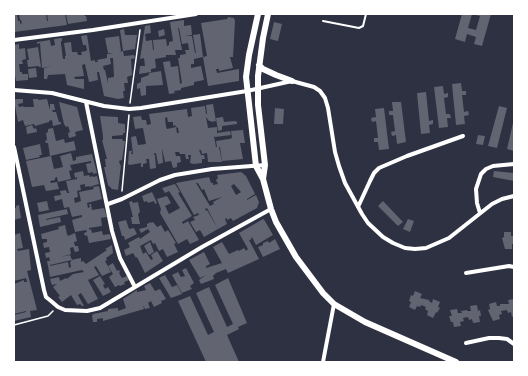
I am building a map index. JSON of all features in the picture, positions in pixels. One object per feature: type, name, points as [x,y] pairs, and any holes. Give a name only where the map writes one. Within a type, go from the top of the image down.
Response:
[{"type":"main road","points":[[258,14],[249,55],[246,77],[247,91],[256,166],[263,179],[276,222],[296,257],[316,284],[334,304],[365,322],[456,362]]},
{"type":"main road","points":[[263,179],[265,165],[258,105],[258,89],[259,64],[268,14]]},
{"type":"main road","points":[[259,64],[264,69],[276,76],[292,81]]},
{"type":"street","points":[[14,40],[196,14]]},
{"type":"street","points":[[14,90],[52,93],[86,102],[129,109],[247,91],[292,81],[314,87],[325,98],[339,166],[345,183],[358,207],[368,223],[384,237],[405,248],[426,248],[449,238],[480,213],[502,199],[514,196]]},
{"type":"street","points":[[86,102],[108,204],[112,231],[120,258],[135,286]]},
{"type":"street","points":[[358,207],[374,173],[379,168],[400,158],[463,136]]},
{"type":"street","points":[[14,147],[44,290],[46,297],[58,307],[87,311],[100,308],[202,247],[271,209]]},
{"type":"street","points":[[480,213],[477,203],[476,189],[481,174],[486,169],[493,166],[514,164]]},
{"type":"street","points":[[108,204],[122,199],[160,180],[175,175],[212,169],[265,165]]},
{"type":"street","points":[[466,273],[509,266],[514,267]]},
{"type":"street","points":[[323,362],[334,304]]},
{"type":"street","points":[[466,343],[490,338],[499,338],[507,339],[514,344]]},
{"type":"lane","points":[[323,21],[359,28],[363,26],[366,14]]},
{"type":"path","points":[[122,199],[129,109],[141,23]]},
{"type":"path","points":[[14,325],[48,316],[58,307]]},
{"type":"building","points":[[14,14],[17,14],[20,24],[22,23],[19,14],[46,14],[48,21],[47,14],[65,14],[67,25],[14,32]]},
{"type":"building","points":[[66,14],[84,14],[87,21],[68,24]]},
{"type":"building","points":[[462,14],[472,14],[468,28],[476,30],[480,16],[473,14],[491,14],[482,46],[474,44],[476,37],[467,34],[465,42],[455,39]]},
{"type":"building","points":[[228,17],[234,18],[233,57],[230,57],[233,68],[219,71],[219,69],[216,69],[217,73],[239,69],[239,81],[208,86],[203,57],[207,56],[201,23],[227,19]]},
{"type":"building","points":[[184,20],[184,26],[191,25],[192,35],[185,36],[192,36],[195,53],[193,35],[200,34],[203,57],[194,59],[194,64],[191,64],[191,68],[201,66],[204,80],[194,82],[194,85],[181,88],[181,90],[174,91],[175,93],[169,94],[163,62],[170,61],[171,67],[178,66],[180,84],[182,83],[178,58],[180,58],[180,55],[186,54],[185,50],[189,50],[188,43],[182,44],[178,28],[182,50],[175,50],[176,55],[166,55],[166,57],[155,59],[156,68],[151,69],[151,72],[139,74],[140,66],[145,66],[144,58],[140,59],[145,26],[150,25],[151,33],[145,34],[146,41],[152,40],[154,50],[153,40],[166,39],[167,46],[169,45],[169,42],[173,41],[170,22]]},
{"type":"building","points":[[274,22],[282,24],[278,41],[270,39]]},
{"type":"building","points":[[124,29],[125,35],[137,35],[135,49],[123,51],[120,30]]},
{"type":"building","points":[[164,29],[165,35],[159,37],[158,31]]},
{"type":"building","points":[[87,35],[91,61],[95,60],[95,62],[98,62],[97,60],[107,58],[107,54],[113,53],[108,53],[105,38],[119,36],[121,51],[119,52],[123,51],[124,56],[134,55],[135,58],[131,59],[132,75],[127,77],[128,83],[124,83],[124,98],[118,99],[104,96],[99,72],[97,72],[98,80],[89,82],[85,64],[82,65],[84,76],[74,77],[75,79],[84,79],[84,89],[67,85],[65,74],[48,75],[47,79],[44,79],[44,68],[53,66],[42,68],[40,43],[37,44],[37,42],[50,40],[51,46],[55,45],[54,39],[62,38],[61,44],[63,59],[65,59],[64,43],[71,42],[72,52],[77,52],[78,55],[82,55],[81,52],[87,50],[86,45],[83,45],[81,36]],"holes":[[[110,58],[113,58],[114,77],[108,78],[108,83],[103,66],[111,64]]]},
{"type":"building","points":[[19,44],[19,49],[25,48],[26,59],[22,60],[23,64],[19,64],[20,72],[22,72],[22,74],[28,74],[28,80],[16,81],[14,75],[14,45]]},
{"type":"building","points":[[38,47],[41,67],[28,67],[27,60],[29,60],[27,49]]},
{"type":"building","points":[[36,68],[37,77],[29,78],[28,69]]},
{"type":"building","points":[[161,71],[163,85],[146,86],[146,95],[141,96],[140,88],[137,89],[137,84],[141,82],[141,78],[149,75],[149,73]]},
{"type":"building","points":[[461,83],[462,91],[466,91],[466,95],[462,95],[464,112],[468,111],[469,115],[464,116],[465,124],[456,125],[452,84]]},
{"type":"building","points":[[443,86],[444,94],[448,93],[448,97],[444,98],[446,114],[450,114],[451,118],[447,118],[448,127],[439,128],[434,87]]},
{"type":"building","points":[[426,92],[429,121],[433,120],[433,124],[429,125],[430,133],[421,134],[417,93]]},
{"type":"building","points":[[23,99],[23,103],[18,104],[19,107],[34,107],[33,99],[47,99],[50,110],[50,104],[54,104],[55,110],[52,110],[53,112],[56,112],[61,124],[53,126],[52,120],[35,126],[34,124],[25,126],[23,120],[18,122],[14,100]]},
{"type":"building","points":[[59,102],[77,107],[83,130],[75,132],[76,136],[69,138],[68,133],[70,132],[68,126],[66,127],[64,124]]},
{"type":"building","points":[[392,102],[401,102],[406,142],[397,144],[396,135],[392,136],[391,132],[395,131],[393,115],[389,115],[389,111],[393,111]]},
{"type":"building","points":[[213,104],[216,121],[211,122],[206,117],[208,128],[217,127],[217,133],[230,131],[231,135],[214,136],[216,147],[216,141],[232,138],[231,131],[243,130],[245,143],[240,143],[243,159],[222,161],[219,147],[222,162],[208,162],[207,153],[202,154],[201,150],[199,150],[201,155],[204,155],[205,159],[202,159],[202,163],[194,164],[190,163],[191,155],[188,155],[189,159],[186,159],[185,154],[175,152],[176,156],[180,156],[181,162],[177,163],[177,167],[173,168],[171,161],[165,162],[162,148],[163,163],[158,164],[156,153],[153,154],[155,155],[156,168],[150,169],[149,159],[146,159],[147,163],[143,164],[143,167],[141,167],[141,163],[128,164],[129,151],[132,151],[131,154],[133,154],[131,137],[136,136],[138,145],[146,144],[143,128],[135,129],[133,117],[141,116],[142,120],[146,120],[147,125],[151,124],[149,114],[187,109],[188,117],[192,116],[191,108],[205,106],[207,114],[206,105]],"holes":[[[167,117],[168,122],[173,122],[173,126],[175,125],[176,127],[167,129],[165,118]],[[176,127],[178,128],[179,133],[177,133]]]},
{"type":"building","points":[[499,106],[507,108],[497,148],[488,146]]},
{"type":"building","points":[[275,108],[284,109],[283,124],[274,124]]},
{"type":"building","points":[[384,108],[389,149],[379,150],[378,142],[374,142],[374,138],[378,138],[376,121],[372,122],[371,118],[376,117],[375,109]]},
{"type":"building","points":[[100,116],[118,117],[118,123],[125,124],[125,133],[123,133],[123,135],[112,136],[112,139],[122,139],[125,141],[122,160],[119,161],[121,165],[118,190],[112,189],[108,185],[104,167],[106,167],[105,159],[107,159],[102,140],[103,136]]},
{"type":"building","points":[[223,117],[224,122],[235,121],[237,124],[222,126],[222,130],[218,131],[216,118]]},
{"type":"building","points":[[514,123],[514,151],[507,149]]},
{"type":"building","points":[[32,125],[34,129],[36,128],[37,132],[27,134],[26,127]]},
{"type":"building","points":[[53,128],[56,141],[64,139],[65,143],[74,141],[76,150],[50,156],[48,143],[45,141],[47,140],[46,133],[48,132],[48,129]]},
{"type":"building","points":[[478,135],[485,136],[483,145],[476,144]]},
{"type":"building","points":[[40,144],[42,155],[39,155],[40,157],[26,160],[23,148]]},
{"type":"building","points":[[71,153],[73,161],[76,160],[76,157],[92,154],[97,173],[88,173],[86,164],[91,163],[91,161],[70,165],[72,170],[69,171],[71,179],[58,182],[57,177],[55,180],[50,181],[51,183],[57,182],[59,189],[46,191],[44,185],[32,187],[26,161],[51,156],[54,169],[63,167],[60,156]]},
{"type":"building","points":[[83,171],[84,176],[97,176],[99,184],[89,187],[85,187],[85,184],[80,185],[81,190],[77,191],[78,197],[74,198],[75,203],[81,201],[79,192],[94,189],[93,187],[99,186],[102,199],[87,203],[88,208],[90,207],[89,204],[91,204],[92,210],[104,208],[107,217],[101,218],[102,226],[89,228],[89,230],[91,229],[92,233],[102,231],[103,235],[110,234],[111,239],[89,243],[87,235],[85,236],[84,233],[87,232],[86,230],[75,232],[72,220],[82,217],[82,215],[72,217],[69,207],[64,208],[62,199],[55,201],[54,196],[61,195],[60,191],[66,190],[67,193],[69,193],[66,181],[77,179],[77,177],[75,178],[74,173]]},
{"type":"building","points":[[494,171],[514,173],[514,181],[493,177]]},
{"type":"building","points":[[241,172],[246,176],[255,194],[247,200],[256,195],[259,202],[257,208],[233,221],[231,218],[227,220],[227,218],[225,219],[227,224],[204,237],[200,230],[196,232],[190,222],[195,220],[193,217],[199,215],[198,213],[194,215],[176,183],[209,177],[213,185],[218,184],[216,180],[218,178],[217,175]],"holes":[[[196,183],[198,183],[202,190],[204,189],[209,201],[222,197],[213,202],[214,204],[210,206]],[[234,184],[241,192],[236,195],[231,186]],[[207,208],[218,229],[207,210],[206,211],[205,209]]]},
{"type":"building","points":[[175,184],[180,192],[178,193],[192,216],[182,222],[183,224],[188,221],[199,240],[190,244],[187,239],[178,244],[160,213],[161,209],[157,199],[167,196],[171,203],[165,206],[169,214],[180,208],[169,191],[165,193],[162,188]]},
{"type":"building","points":[[152,192],[157,203],[155,204],[154,201],[148,203],[147,201],[144,202],[142,196]]},
{"type":"building","points":[[47,201],[49,210],[39,212],[37,203]]},
{"type":"building","points":[[132,201],[133,203],[138,202],[140,224],[132,224],[131,217],[133,217],[129,202]]},
{"type":"building","points":[[383,201],[403,222],[398,226],[378,206]]},
{"type":"building","points":[[19,205],[21,218],[14,220],[14,208]]},
{"type":"building","points":[[67,209],[68,214],[46,219],[60,217],[61,222],[40,227],[38,215]]},
{"type":"building","points":[[263,219],[273,235],[256,245],[252,237],[252,239],[249,240],[259,259],[228,273],[226,269],[216,273],[213,276],[214,279],[201,284],[199,280],[206,275],[200,278],[189,260],[204,252],[210,264],[206,266],[206,268],[222,263],[213,247],[222,242],[229,254],[244,248],[246,251],[248,249],[239,233]]},
{"type":"building","points":[[408,219],[414,221],[410,232],[403,229]]},
{"type":"building","points":[[126,220],[129,229],[134,228],[137,234],[125,240],[124,236],[122,236],[118,222]]},
{"type":"building","points":[[153,222],[157,227],[161,225],[165,232],[168,230],[176,243],[174,244],[178,252],[167,257],[163,249],[159,251],[155,243],[153,244],[151,240],[140,246],[143,254],[146,252],[151,260],[153,259],[151,255],[157,251],[163,261],[145,273],[137,257],[136,258],[133,253],[126,256],[124,250],[130,247],[128,243],[139,237],[140,239],[150,232],[148,229],[141,233],[139,229],[147,227],[147,224]]},
{"type":"building","points":[[65,225],[68,236],[75,233],[77,241],[74,242],[75,246],[78,246],[79,251],[75,252],[73,247],[70,248],[71,254],[61,257],[70,255],[72,260],[81,258],[81,262],[83,261],[86,264],[112,245],[113,253],[106,258],[107,260],[105,261],[111,272],[102,276],[96,266],[94,267],[99,275],[88,280],[98,299],[88,304],[81,293],[78,295],[84,306],[80,304],[77,305],[71,295],[62,302],[58,297],[60,296],[53,287],[57,284],[52,285],[50,279],[59,277],[60,281],[66,278],[67,279],[73,274],[84,272],[82,270],[50,277],[47,261],[50,261],[49,257],[46,258],[45,253],[50,252],[49,247],[44,248],[43,243],[47,242],[47,239],[42,239],[41,234],[59,229],[58,227]],"holes":[[[71,260],[71,267],[69,268],[68,262],[50,266]]]},
{"type":"building","points":[[504,232],[511,232],[511,236],[514,236],[514,244],[512,244],[512,249],[505,249],[502,238],[504,237]]},
{"type":"building","points":[[20,233],[23,248],[17,249],[18,251],[29,249],[31,270],[27,271],[37,310],[30,311],[31,317],[14,321],[14,315],[26,312],[14,314],[14,284],[24,280],[24,282],[27,282],[26,278],[14,281],[14,235]]},
{"type":"building","points":[[275,239],[280,249],[263,257],[258,247],[263,245],[263,243],[268,241],[269,243]]},
{"type":"building","points":[[150,242],[154,252],[149,255],[144,246]]},
{"type":"building","points":[[113,263],[117,271],[119,270],[122,278],[127,276],[129,280],[124,282],[125,284],[115,287],[109,277],[113,274],[108,266]]},
{"type":"building","points":[[186,268],[194,283],[190,286],[192,289],[182,293],[172,275],[178,272],[181,277],[185,276],[182,270]]},
{"type":"building","points":[[165,275],[172,287],[177,285],[182,294],[171,298],[159,278]]},
{"type":"building","points":[[100,276],[105,284],[103,285],[105,289],[108,287],[111,292],[103,296],[93,280]]},
{"type":"building","points":[[228,278],[247,323],[238,327],[239,329],[227,335],[239,362],[206,362],[178,301],[190,296],[208,335],[214,332],[196,293],[209,287],[227,327],[233,324],[215,285]]},
{"type":"building","points":[[150,283],[155,291],[160,289],[166,299],[161,301],[162,303],[154,307],[151,301],[148,303],[150,308],[145,309],[143,305],[144,309],[103,321],[103,318],[97,319],[97,322],[93,322],[93,314],[108,311],[108,309],[118,308],[118,311],[126,308],[123,299],[137,290],[137,292],[146,290],[144,286]]},
{"type":"building","points":[[415,291],[422,294],[420,298],[429,300],[432,303],[433,299],[440,302],[438,307],[440,308],[433,318],[427,315],[428,311],[425,309],[426,307],[421,305],[420,307],[417,306],[415,310],[409,307],[411,295],[413,296]]},
{"type":"building","points":[[514,299],[514,316],[512,317],[511,312],[508,313],[507,310],[501,311],[502,314],[499,315],[500,319],[493,321],[488,310],[490,309],[489,304],[496,302],[497,306],[500,306],[500,304],[509,304],[508,300]]},
{"type":"building","points":[[477,305],[478,311],[480,310],[480,322],[473,323],[472,319],[469,320],[468,317],[463,318],[464,321],[460,322],[461,326],[454,327],[449,316],[452,316],[450,310],[457,309],[458,313],[462,313],[461,311],[471,311],[470,306]]}]
